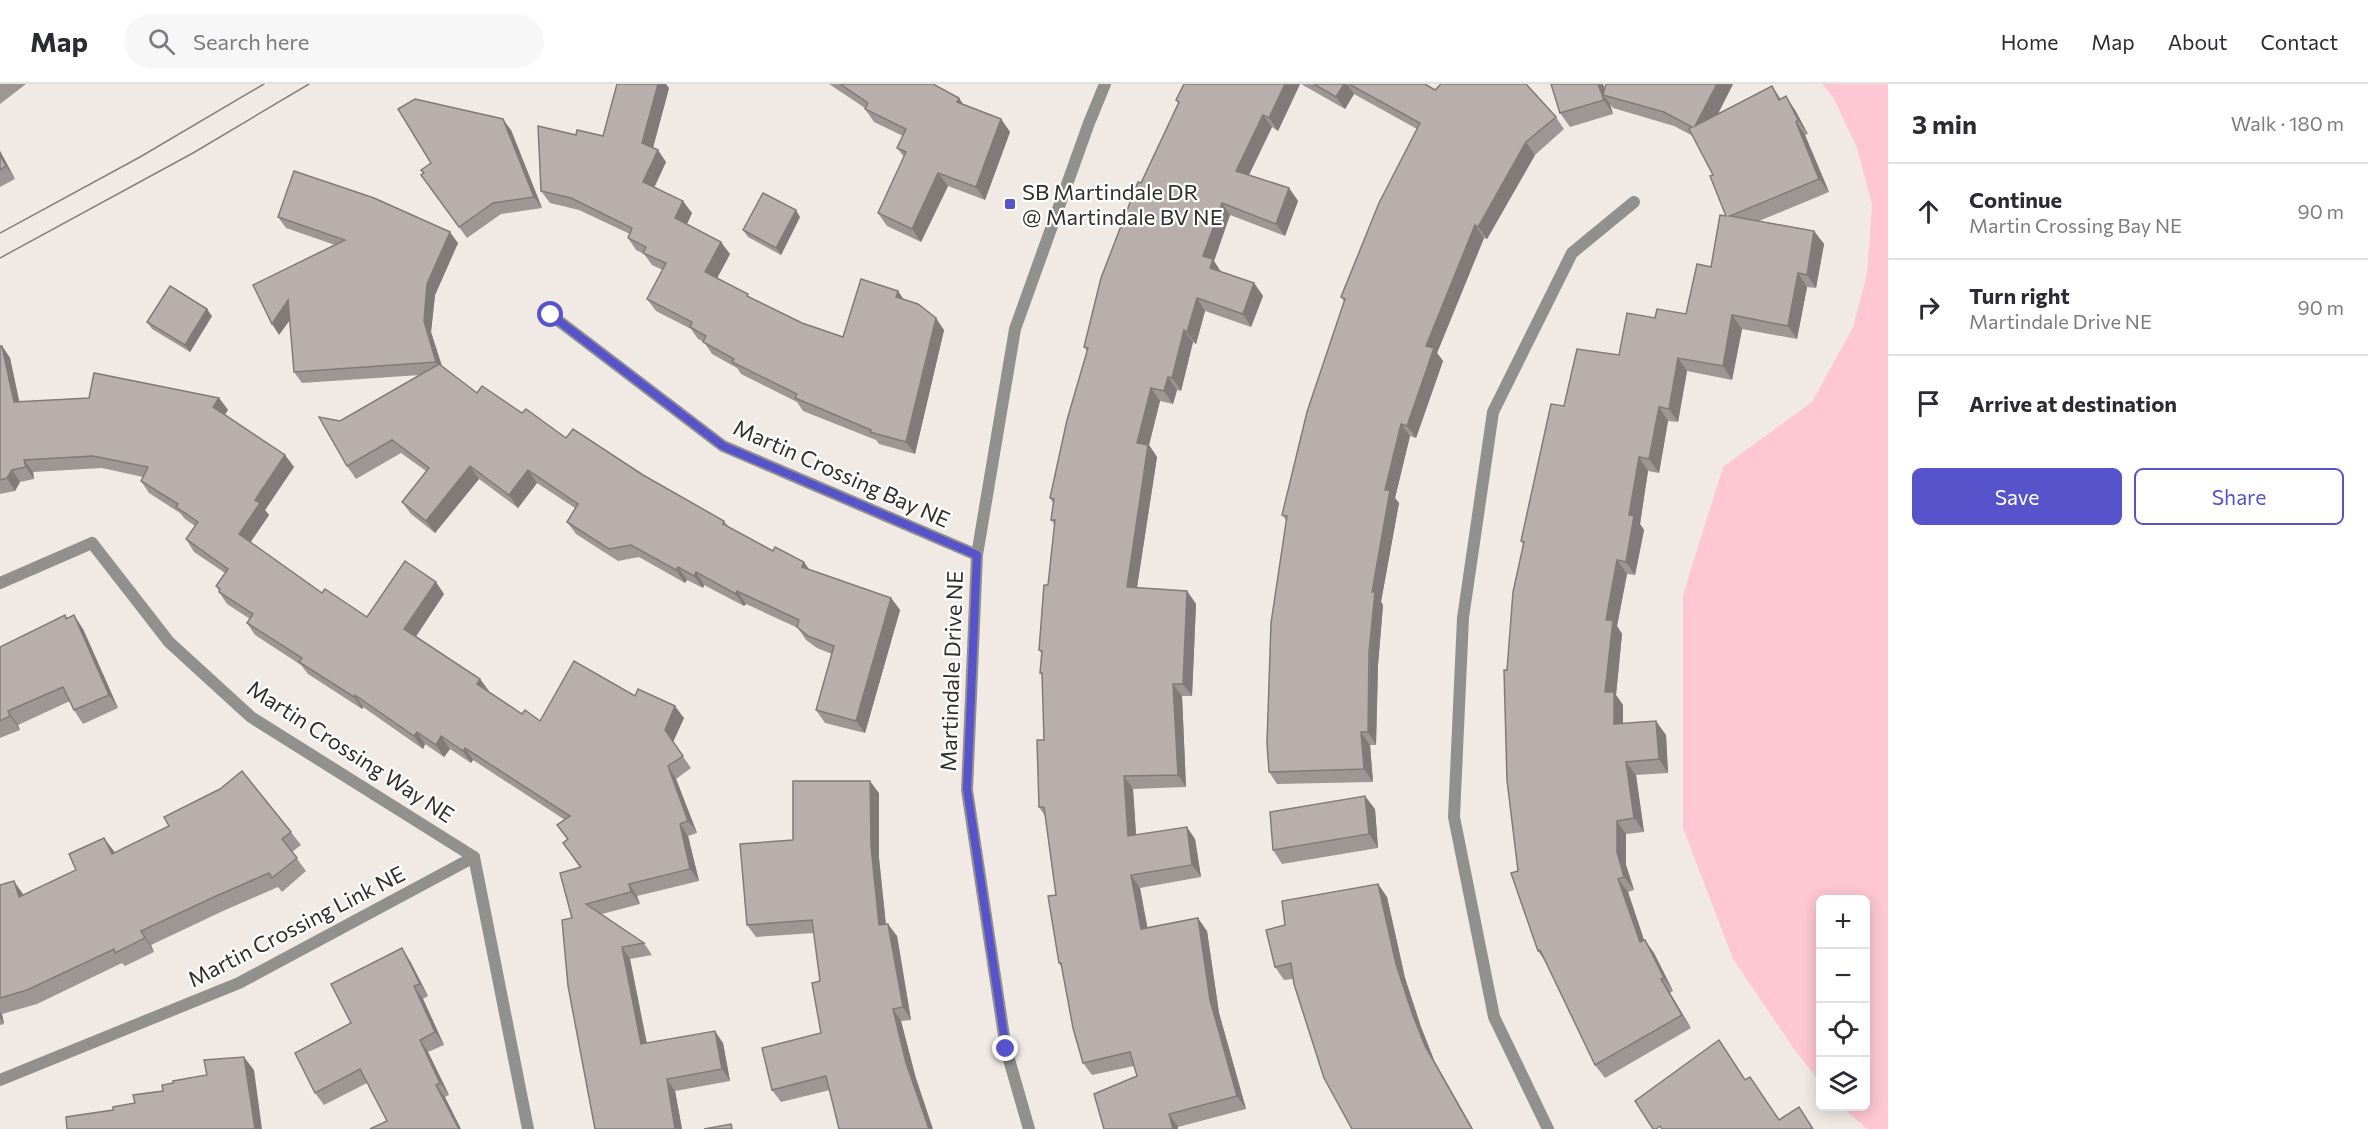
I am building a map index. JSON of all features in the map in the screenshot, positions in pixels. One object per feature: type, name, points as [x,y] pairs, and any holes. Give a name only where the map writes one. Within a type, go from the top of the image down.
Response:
[{"type":"street","name":"Martindale Drive NE","points":[[1029,1129],[1006,1049],[967,789],[977,555],[1015,329],[1104,85]]},
{"type":"street","points":[[1548,1129],[1494,1017],[1454,817],[1463,618],[1493,412],[1572,253],[1634,202]]},
{"type":"street","name":"Martin Crossing Bay NE","points":[[551,315],[723,446],[977,555]]},
{"type":"street","name":"Martin Crossing Way NE","points":[[0,584],[92,543],[169,642],[251,717],[474,856]]},
{"type":"street","points":[[474,856],[528,1129]]},
{"type":"street","name":"Martin Crossing Link NE","points":[[0,1080],[239,983],[474,856]]},
{"type":"shaded area","points":[[1822,84],[1888,84],[1888,1129],[1867,1129],[1847,1111],[1870,1111],[1870,895],[1816,895],[1816,1077],[1794,1049],[1733,959],[1683,828],[1683,595],[1723,467],[1812,402],[1853,327],[1867,274],[1872,205],[1857,148],[1833,97]]},
{"type":"building","points":[[617,84],[658,84],[642,143],[658,150],[643,182],[683,201],[675,218],[721,242],[705,272],[802,323],[843,337],[861,279],[898,291],[896,297],[918,304],[936,318],[906,442],[870,432],[871,430],[795,398],[797,394],[732,362],[734,359],[703,342],[706,336],[690,327],[692,322],[647,299],[666,263],[643,253],[646,247],[628,238],[632,228],[571,198],[541,191],[538,126],[576,135],[577,130],[603,136]]},
{"type":"building","points":[[840,84],[933,84],[959,98],[957,102],[1001,119],[976,187],[938,173],[912,229],[878,213],[906,152],[897,148],[906,129],[865,109],[868,103]]},
{"type":"building","points":[[1184,84],[1285,84],[1269,118],[1263,115],[1236,171],[1289,188],[1276,224],[1222,203],[1203,256],[1213,259],[1210,268],[1254,283],[1243,314],[1197,298],[1187,332],[1184,330],[1172,378],[1168,377],[1164,391],[1151,388],[1137,443],[1148,445],[1127,587],[1187,591],[1183,684],[1173,684],[1178,775],[1124,776],[1128,836],[1187,827],[1192,865],[1131,875],[1141,929],[1198,918],[1210,1000],[1237,1096],[1169,1114],[1173,1129],[1104,1129],[1094,1094],[1137,1076],[1130,1052],[1083,1063],[1073,1028],[1061,963],[1059,963],[1048,896],[1056,895],[1044,807],[1039,807],[1037,740],[1044,740],[1042,673],[1040,673],[1042,651],[1039,650],[1044,585],[1048,585],[1055,520],[1051,520],[1054,499],[1050,498],[1067,420],[1088,348],[1084,347],[1101,278],[1138,182],[1141,183],[1179,102],[1176,100]]},
{"type":"building","points":[[1314,84],[1344,84],[1336,97]]},
{"type":"building","points":[[1349,84],[1425,84],[1435,90],[1441,84],[1526,84],[1556,117],[1526,142],[1478,227],[1475,225],[1426,346],[1434,348],[1407,426],[1401,424],[1385,490],[1390,490],[1372,592],[1375,592],[1369,652],[1368,732],[1361,732],[1364,769],[1269,772],[1267,743],[1271,623],[1287,516],[1282,515],[1307,412],[1345,299],[1341,297],[1379,203],[1420,123]]},
{"type":"building","points":[[1551,84],[1598,84],[1604,100],[1560,113]]},
{"type":"building","points":[[1606,84],[1717,84],[1695,126],[1772,86],[1779,100],[1786,96],[1798,120],[1796,122],[1819,179],[1730,216],[1814,231],[1807,275],[1798,273],[1788,326],[1732,315],[1723,366],[1678,358],[1669,409],[1659,407],[1649,459],[1639,457],[1629,515],[1634,516],[1626,562],[1617,560],[1606,620],[1613,620],[1605,692],[1614,692],[1614,724],[1656,721],[1659,759],[1626,762],[1634,818],[1617,821],[1617,852],[1624,877],[1618,879],[1640,942],[1645,940],[1664,978],[1661,979],[1682,1015],[1595,1065],[1540,950],[1538,951],[1511,873],[1518,871],[1507,780],[1504,670],[1507,670],[1513,592],[1524,542],[1521,541],[1551,404],[1564,406],[1577,349],[1619,355],[1627,313],[1655,318],[1657,309],[1686,314],[1697,264],[1711,267],[1720,215],[1726,216],[1710,176],[1713,175],[1689,129],[1692,127],[1664,112],[1603,95]]},
{"type":"building","points":[[415,99],[503,119],[534,197],[493,203],[459,227],[421,175],[424,173],[421,170],[431,163],[398,109]]},
{"type":"building","points":[[0,155],[6,166],[0,170]]},
{"type":"building","points":[[294,171],[374,198],[450,232],[427,284],[424,321],[436,362],[294,372],[288,300],[272,324],[253,285],[345,240],[278,217]]},
{"type":"building","points":[[763,193],[796,210],[776,248],[743,230]]},
{"type":"building","points":[[170,286],[207,309],[185,345],[147,322]]},
{"type":"building","points":[[0,346],[2,346],[14,402],[89,398],[94,373],[219,398],[213,407],[285,455],[255,500],[260,503],[239,534],[322,593],[325,589],[367,617],[405,561],[436,582],[404,629],[480,679],[477,684],[522,714],[525,710],[540,721],[574,661],[635,696],[638,689],[675,706],[665,730],[683,756],[668,766],[688,821],[680,824],[690,869],[629,884],[631,892],[586,904],[644,943],[622,947],[641,1044],[715,1031],[722,1069],[667,1079],[675,1129],[595,1129],[568,986],[562,920],[572,918],[560,873],[581,867],[563,843],[568,839],[557,825],[570,816],[465,748],[463,751],[441,736],[436,745],[417,732],[414,736],[355,695],[354,697],[299,662],[302,658],[247,623],[253,614],[219,592],[220,589],[216,586],[228,569],[186,539],[198,522],[176,507],[178,504],[141,481],[148,467],[93,456],[24,460],[26,467],[12,470],[7,478],[0,480]]},
{"type":"building","points":[[439,364],[477,393],[482,386],[522,413],[526,409],[566,438],[573,429],[643,475],[724,521],[723,524],[773,551],[775,547],[804,562],[802,567],[891,598],[856,721],[816,710],[834,646],[808,636],[797,627],[799,620],[737,591],[736,594],[696,572],[694,576],[678,567],[676,570],[631,545],[609,549],[567,522],[578,504],[528,470],[509,495],[470,466],[426,521],[402,502],[429,468],[392,440],[347,466],[319,417],[340,421]]},
{"type":"building","points":[[65,615],[66,619],[74,615],[109,695],[74,710],[63,687],[8,711],[10,716],[0,721],[0,647]]},
{"type":"building","points":[[242,771],[291,832],[282,839],[297,858],[272,878],[269,873],[141,931],[145,938],[115,953],[114,949],[27,990],[0,998],[0,885],[14,881],[19,897],[76,870],[69,854],[104,838],[112,854],[169,826],[164,817],[220,789]]},
{"type":"building","points":[[793,781],[870,781],[871,846],[879,925],[888,924],[903,1007],[893,1009],[906,1063],[929,1129],[839,1129],[826,1076],[772,1090],[762,1048],[821,1033],[812,983],[820,981],[812,920],[747,925],[740,844],[793,840]]},
{"type":"building","points":[[1365,796],[1369,834],[1273,850],[1270,812]]},
{"type":"building","points":[[1378,884],[1396,964],[1412,1013],[1425,1046],[1472,1129],[1352,1129],[1324,1078],[1294,984],[1291,963],[1275,967],[1266,930],[1285,925],[1282,901]]},
{"type":"building","points":[[402,948],[420,984],[414,986],[435,1032],[420,1040],[440,1083],[436,1085],[459,1129],[370,1129],[387,1121],[360,1069],[315,1093],[295,1053],[351,1023],[331,984]]},
{"type":"building","points":[[1719,1040],[1745,1080],[1750,1077],[1779,1120],[1799,1107],[1813,1129],[1662,1129],[1660,1126],[1653,1129],[1635,1101]]},
{"type":"building","points":[[244,1057],[255,1129],[67,1129],[66,1117],[113,1110],[113,1107],[135,1103],[133,1095],[163,1091],[162,1085],[173,1083],[173,1081],[207,1075],[204,1060]]},
{"type":"building","points":[[731,1124],[732,1129],[704,1129]]},
{"type":"tram line","points":[[0,233],[140,157],[264,84]]},
{"type":"tram line","points":[[0,258],[193,153],[309,84]]},
{"type":"place","name":"SB Martindale DR @ Martindale BV NE","points":[[1010,204]]},
{"type":"route","points":[[551,315],[723,446],[977,555],[967,789],[1006,1049]]}]
